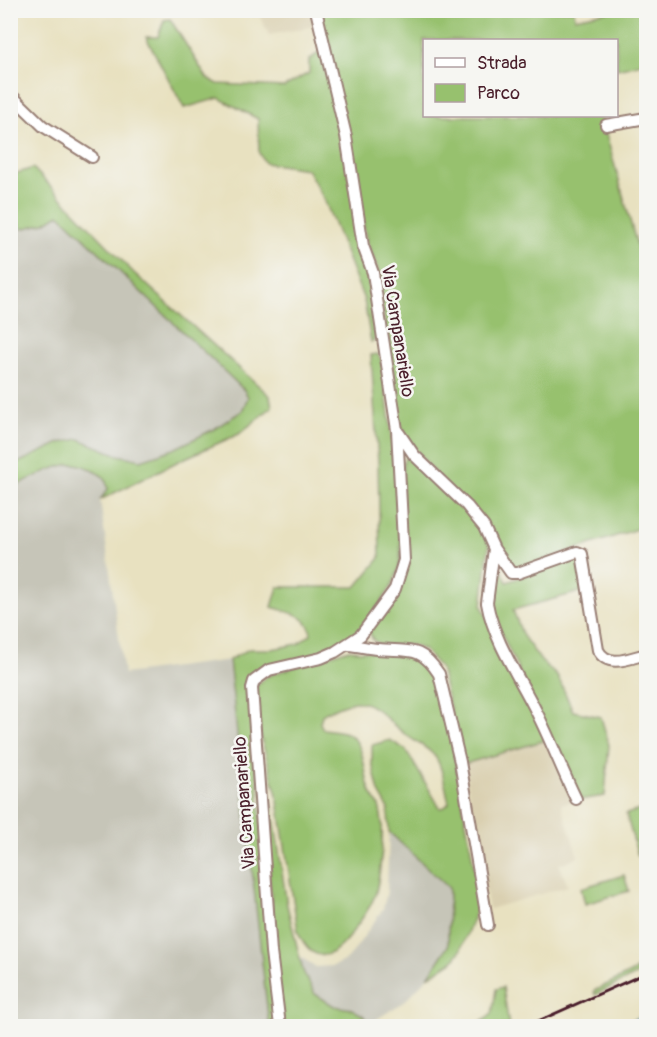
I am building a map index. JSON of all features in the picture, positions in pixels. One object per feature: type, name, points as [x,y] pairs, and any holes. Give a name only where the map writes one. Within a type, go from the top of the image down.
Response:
[{"type":"street","name":"Via Campanariello","points":[[280,1026],[271,952],[252,688],[254,681],[269,670],[321,658],[349,645],[371,624],[395,589],[404,560],[397,430],[372,273],[363,246],[346,136],[316,10]]},
{"type":"street","points":[[10,94],[43,126],[92,157]]},
{"type":"street","points":[[606,125],[646,118]]},
{"type":"street","points":[[397,430],[414,455],[467,506],[484,527],[494,549],[511,573],[518,573],[578,552],[582,554],[598,650],[602,658],[610,661],[646,654]]},
{"type":"street","points":[[494,549],[488,611],[500,641],[542,723],[576,799]]},
{"type":"street","points":[[349,645],[378,650],[412,650],[422,654],[433,664],[439,674],[460,762],[488,925]]},
{"type":"shaded area","points":[[257,11],[311,11],[314,26],[269,35]]},
{"type":"shaded area","points":[[10,213],[22,228],[45,223],[59,214],[245,390],[248,397],[242,411],[214,429],[174,449],[141,460],[118,455],[78,439],[60,443],[11,466]]},
{"type":"shaded area","points":[[74,464],[88,468],[105,478],[108,489],[100,500],[124,674],[229,660],[269,1026],[11,1026],[10,488],[58,467]]},
{"type":"shaded area","points":[[546,740],[575,801],[561,804],[578,857],[559,864],[568,886],[489,909],[464,764]]},
{"type":"shaded area","points":[[389,832],[449,888],[448,946],[428,977],[404,1002],[369,1024],[364,1016],[352,1009],[334,1006],[315,994],[303,971],[299,956],[316,967],[333,966],[348,959],[383,909],[387,891]]},
{"type":"green space","points":[[574,10],[575,18],[610,11],[646,11],[646,62],[618,69],[618,39],[423,39],[423,117],[601,117],[643,267],[646,267],[646,526],[518,569],[512,568],[417,451],[399,424],[377,267],[367,243],[320,11]]},
{"type":"green space","points":[[170,19],[207,78],[218,84],[284,87],[309,73],[309,60],[320,52],[342,136],[367,273],[376,336],[374,341],[371,342],[364,300],[325,201],[307,169],[265,163],[259,153],[258,119],[219,98],[184,108],[146,37],[158,37],[164,20]]},
{"type":"green space","points":[[33,168],[134,273],[270,396],[272,407],[239,434],[100,500],[108,489],[105,478],[87,467],[74,464],[59,467],[11,488],[11,466],[60,443],[79,439],[118,455],[141,460],[174,449],[214,429],[242,411],[248,397],[244,390],[59,214],[45,223],[22,229],[11,213],[11,175]]},
{"type":"green space","points":[[378,354],[386,395],[398,501],[401,550],[396,576],[376,610],[357,631],[340,645],[303,659],[265,668],[250,679],[277,1026],[269,1026],[229,660],[249,649],[272,649],[298,644],[311,634],[302,618],[272,607],[278,587],[356,587],[380,558],[378,463],[371,355]]},
{"type":"green space","points":[[408,457],[412,458],[472,517],[489,545],[482,606],[546,740],[464,764],[440,668],[424,650],[412,645],[381,645],[373,640],[369,631],[400,585],[403,463]]},
{"type":"green space","points":[[577,558],[579,562],[584,591],[513,610],[523,636],[541,661],[558,677],[573,711],[601,717],[609,745],[605,796],[579,800],[498,626],[493,601],[498,563],[507,582]]},
{"type":"green space","points":[[346,650],[400,653],[420,657],[435,675],[450,731],[480,901],[460,951],[453,961],[428,977],[448,946],[449,888],[389,832],[388,808],[379,792],[372,763],[372,745],[390,740],[406,750],[440,808],[449,803],[444,780],[438,762],[430,751],[406,735],[377,710],[360,702],[338,707],[322,715],[320,723],[323,729],[343,732],[352,737],[361,750],[368,783],[379,807],[381,819],[382,851],[376,892],[370,906],[349,937],[327,955],[312,952],[298,932],[277,795],[261,738],[255,691],[257,685],[267,676]]},
{"type":"green space","points":[[259,750],[272,804],[287,905],[303,971],[315,994],[334,1006],[352,1009],[364,1016],[370,1026],[284,1026],[279,994]]},
{"type":"green space","points":[[646,808],[646,853],[638,856],[626,814]]},
{"type":"green space","points":[[624,875],[629,891],[585,904],[581,888]]},
{"type":"green space","points":[[646,965],[646,970],[595,995],[594,991]]},
{"type":"green space","points":[[503,987],[509,1026],[476,1026],[492,1014],[496,989]]},
{"type":"water","points":[[646,1014],[646,1026],[620,1026]]},
{"type":"railway","points":[[527,1026],[646,973]]}]
